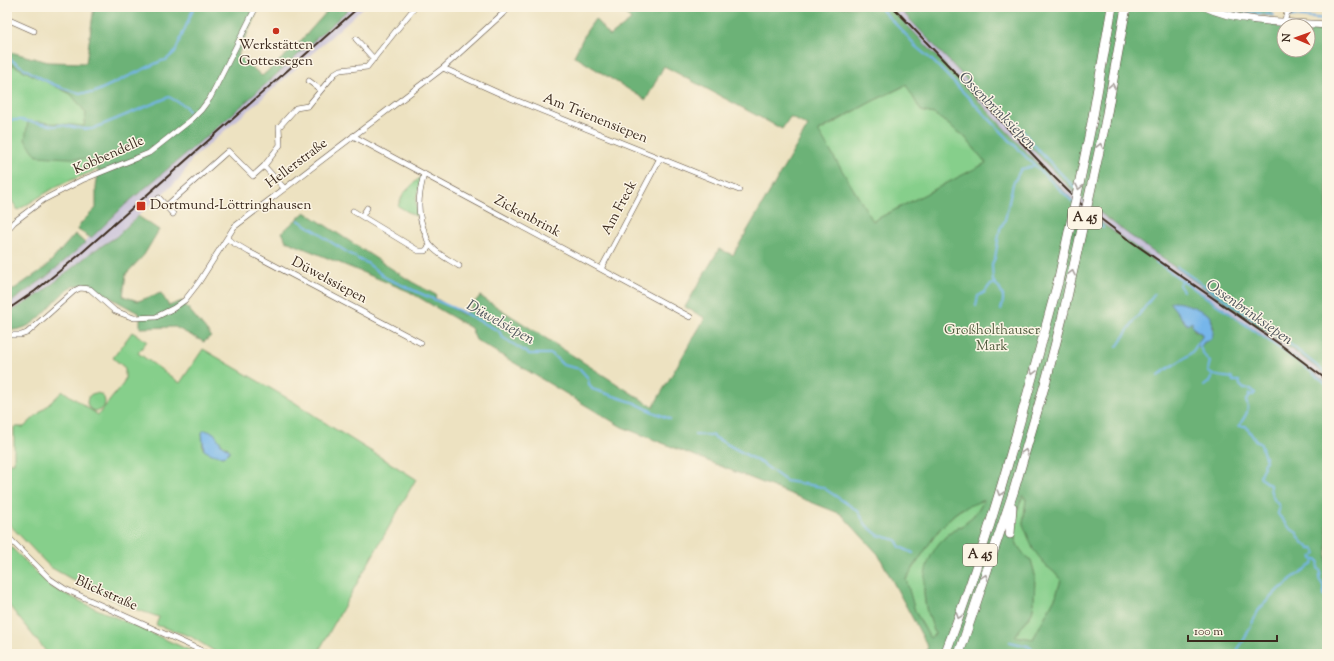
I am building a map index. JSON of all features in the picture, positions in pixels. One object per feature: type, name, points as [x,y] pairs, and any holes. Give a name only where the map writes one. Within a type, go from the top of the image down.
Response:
[{"type":"highway","name":"A 45","points":[[945,654],[975,571],[1011,455],[1051,307],[1068,236],[1092,122],[1112,7]]},
{"type":"highway","name":"A 45","points":[[959,654],[1014,490],[1049,370],[1064,311],[1105,124],[1126,7]]},
{"type":"highway","points":[[997,479],[1011,455]]},
{"type":"highway","points":[[1010,534],[1014,490]]},
{"type":"main road","points":[[1205,7],[1239,17],[1276,21]]},
{"type":"main road","points":[[1316,24],[1327,25]]},
{"type":"street","name":"Kobbendelle","points":[[7,230],[14,222],[43,200],[82,180],[150,153],[191,120],[210,98],[256,7]]},
{"type":"street","points":[[166,206],[228,151],[252,176],[264,166],[280,145],[279,127],[296,108],[308,106],[334,73],[340,70],[367,67],[415,7]]},
{"type":"street","name":"Hellerstraße","points":[[7,335],[15,336],[27,333],[74,291],[84,288],[90,289],[116,311],[130,317],[143,318],[161,315],[174,308],[185,300],[199,282],[234,226],[443,68],[510,7]]},
{"type":"street","points":[[1285,18],[1287,12],[1296,7]]},
{"type":"street","points":[[7,19],[34,31]]},
{"type":"street","points":[[356,39],[374,59]]},
{"type":"street","name":"Am Trienensiepen","points":[[443,68],[503,95],[740,190]]},
{"type":"street","points":[[309,81],[321,90]]},
{"type":"street","name":"Zickenbrink","points":[[353,136],[690,318]]},
{"type":"street","name":"Am Freck","points":[[601,269],[660,158]]},
{"type":"street","points":[[264,166],[284,188]]},
{"type":"street","points":[[424,174],[418,210],[421,225],[430,246],[459,266]]},
{"type":"street","points":[[159,198],[172,214]]},
{"type":"street","points":[[362,216],[367,208]]},
{"type":"street","points":[[353,211],[419,251],[425,251],[430,246]]},
{"type":"street","name":"Düwelssiepen","points":[[227,239],[263,260],[421,343]]},
{"type":"street","name":"Blickstraße","points":[[7,536],[50,579],[65,589],[209,654]]},
{"type":"shaded area","points":[[351,7],[364,7],[192,159],[180,179],[148,206],[116,237],[92,252],[40,294],[7,314],[7,304],[17,299],[46,277],[126,204],[227,119]]},
{"type":"shaded area","points":[[890,7],[898,7],[1055,173],[1082,199],[1302,357],[1327,376],[1327,383],[1301,362],[1080,207]]},
{"type":"green space","points":[[94,7],[259,7],[238,55],[262,76],[296,46],[331,7],[351,7],[227,119],[126,204],[91,238],[78,230],[79,225],[96,208],[96,187],[100,160],[37,156],[25,140],[28,121],[84,126],[86,113],[71,94],[7,62],[7,51],[48,62],[86,63]]},
{"type":"green space","name":"Großholthauser Mark","points":[[620,7],[890,7],[1080,207],[1301,362],[1327,383],[1327,654],[925,654],[928,647],[878,554],[841,514],[622,427],[476,340],[471,328],[408,291],[286,241],[282,232],[305,212],[412,282],[436,295],[435,298],[464,315],[480,296],[653,407],[705,318],[685,307],[719,249],[733,255],[808,126],[790,117],[782,129],[664,66],[646,100],[574,56],[586,32],[595,19],[610,36],[631,20]],"holes":[[[906,85],[921,111],[934,114],[964,136],[986,163],[873,221],[818,131]],[[1172,305],[1212,320],[1214,328],[1201,346],[1202,334],[1194,330],[1192,322],[1187,325]],[[1023,495],[1026,499],[1023,524],[1033,549],[1045,565],[1061,580],[1056,596],[1033,639],[1015,636],[1032,613],[1034,603],[1035,575],[1031,560],[1026,557],[1016,543],[1014,536],[1014,522]],[[984,500],[968,522],[961,527],[959,526],[940,542],[934,550],[926,568],[924,596],[928,616],[935,634],[930,638],[915,611],[906,579],[937,532],[961,509]]]},
{"type":"green space","points":[[898,7],[1205,7],[1276,24],[1276,58],[1316,58],[1316,30],[1327,31],[1327,376],[1128,234],[1082,199],[1055,173]]},
{"type":"green space","points":[[1217,7],[1268,7],[1273,16],[1244,14]]},
{"type":"green space","points":[[7,62],[71,94],[86,113],[84,126],[100,160],[99,169],[59,185],[18,210],[7,194]]},
{"type":"green space","points":[[907,85],[921,111],[934,114],[964,136],[986,163],[873,221],[818,132],[871,102]]},
{"type":"green space","points":[[421,176],[416,199],[417,217],[398,206],[403,194]]},
{"type":"green space","points":[[138,216],[159,230],[144,255],[126,274],[123,296],[138,301],[161,293],[169,306],[182,301],[211,336],[204,342],[175,327],[140,328],[140,314],[89,284],[70,288],[62,294],[35,322],[18,329],[7,330],[7,314],[40,294],[92,252],[116,237]]},
{"type":"green space","points":[[75,234],[85,243],[46,277],[7,305],[7,294],[46,267]]},
{"type":"green space","points":[[132,332],[147,341],[138,353],[180,383],[203,349],[294,402],[416,479],[317,654],[219,654],[190,636],[156,625],[159,617],[126,606],[84,586],[50,567],[7,522],[7,463],[14,463],[14,427],[24,427],[63,391],[98,415],[123,384],[125,378],[125,368],[113,358]],"holes":[[[211,432],[222,444],[228,448],[224,456],[203,449],[202,433]]]},
{"type":"green space","points":[[96,393],[102,396],[105,402],[102,408],[96,411],[90,408],[87,402],[90,396]]},
{"type":"green space","points":[[1023,495],[1026,499],[1023,524],[1045,565],[1061,580],[1056,596],[1033,639],[1015,636],[1032,613],[1034,603],[1035,575],[1031,560],[1026,557],[1016,543],[1014,529],[1018,509]]},
{"type":"green space","points":[[985,499],[968,521],[960,527],[959,526],[940,542],[930,559],[925,578],[924,596],[928,616],[935,634],[930,638],[915,611],[906,580],[930,542],[951,517],[962,509]]},
{"type":"green space","points":[[7,543],[51,587],[198,654],[48,654],[7,603]]},
{"type":"water","points":[[1177,302],[1196,308],[1210,315],[1213,330],[1212,336],[1210,340],[1204,342],[1200,348],[1198,347],[1198,342],[1202,337],[1202,334],[1192,327],[1192,322],[1187,325],[1170,303]]},
{"type":"water","points":[[205,430],[214,433],[222,445],[230,450],[228,453],[218,456],[204,450],[202,433]]},
{"type":"waterway","points":[[7,57],[33,74],[70,91],[93,93],[166,60],[175,52],[194,7]]},
{"type":"waterway","name":"Ossenbrinksiepen","points":[[879,7],[915,46],[933,61],[1026,157],[1073,202]]},
{"type":"waterway","points":[[1219,7],[1274,15]]},
{"type":"waterway","points":[[1289,16],[1327,19]]},
{"type":"waterway","name":"Düwelsiepen","points":[[7,120],[21,120],[54,126],[61,125],[92,129],[169,97],[185,106],[188,111]]},
{"type":"waterway","points":[[1013,122],[1015,122],[1040,152],[1075,188]]},
{"type":"waterway","points":[[1001,310],[1003,296],[993,281],[992,264],[995,258],[1000,229],[1005,220],[1013,184],[1021,169],[1031,167],[1034,164]]},
{"type":"waterway","name":"Ossenbrinksiepen","points":[[1089,215],[1103,227]]},
{"type":"waterway","name":"Düwelsiepen","points":[[298,220],[358,259],[367,263],[386,278],[460,311],[499,331],[502,337],[529,354],[552,354],[563,365],[580,369],[588,378],[592,389],[635,403],[670,419]]},
{"type":"waterway","name":"Ossenbrinksiepen","points":[[1156,262],[1299,362],[1327,385]]},
{"type":"waterway","points":[[1177,267],[1286,341],[1327,374]]},
{"type":"waterway","points":[[1182,281],[1179,285],[1183,291]]},
{"type":"waterway","points":[[976,306],[978,296],[985,292],[989,286],[995,283]]},
{"type":"waterway","points":[[1117,347],[1154,295]]},
{"type":"waterway","points":[[1158,376],[1190,353],[1197,344]]},
{"type":"waterway","points":[[1200,348],[1210,362],[1208,370],[1211,374],[1232,378],[1233,381],[1239,381],[1240,385],[1244,389],[1251,389],[1255,393],[1253,395],[1249,394],[1249,398],[1246,401],[1248,408],[1245,417],[1239,426],[1246,426],[1255,440],[1260,442],[1266,461],[1263,464],[1264,467],[1260,476],[1270,485],[1272,495],[1279,505],[1278,514],[1280,517],[1297,533],[1301,540],[1310,549],[1314,549],[1316,554],[1312,557],[1312,559],[1319,561],[1318,568],[1321,572],[1319,579],[1324,587],[1324,595],[1327,599]]},
{"type":"waterway","points":[[1204,386],[1209,382],[1213,375]]},
{"type":"waterway","name":"Düwelsiepen","points":[[695,435],[711,435],[763,464],[786,481],[822,487],[858,511],[866,525],[878,535],[896,540],[900,547],[913,553]]},
{"type":"waterway","points":[[1235,654],[1245,638],[1258,611],[1263,605],[1291,579],[1313,564],[1314,560]]},
{"type":"waterway","name":"Düwelsiepen","points":[[1010,642],[1028,646],[1038,654]]},
{"type":"railway","points":[[7,310],[35,291],[78,256],[359,7]]},
{"type":"railway","points":[[893,7],[1081,204],[1126,238],[1281,345],[1327,380]]},
{"type":"place","name":"Werkstätten Gottessegen","points":[[276,31]]},
{"type":"place","name":"Dortmund-Löttringhausen","points":[[141,206]]}]
